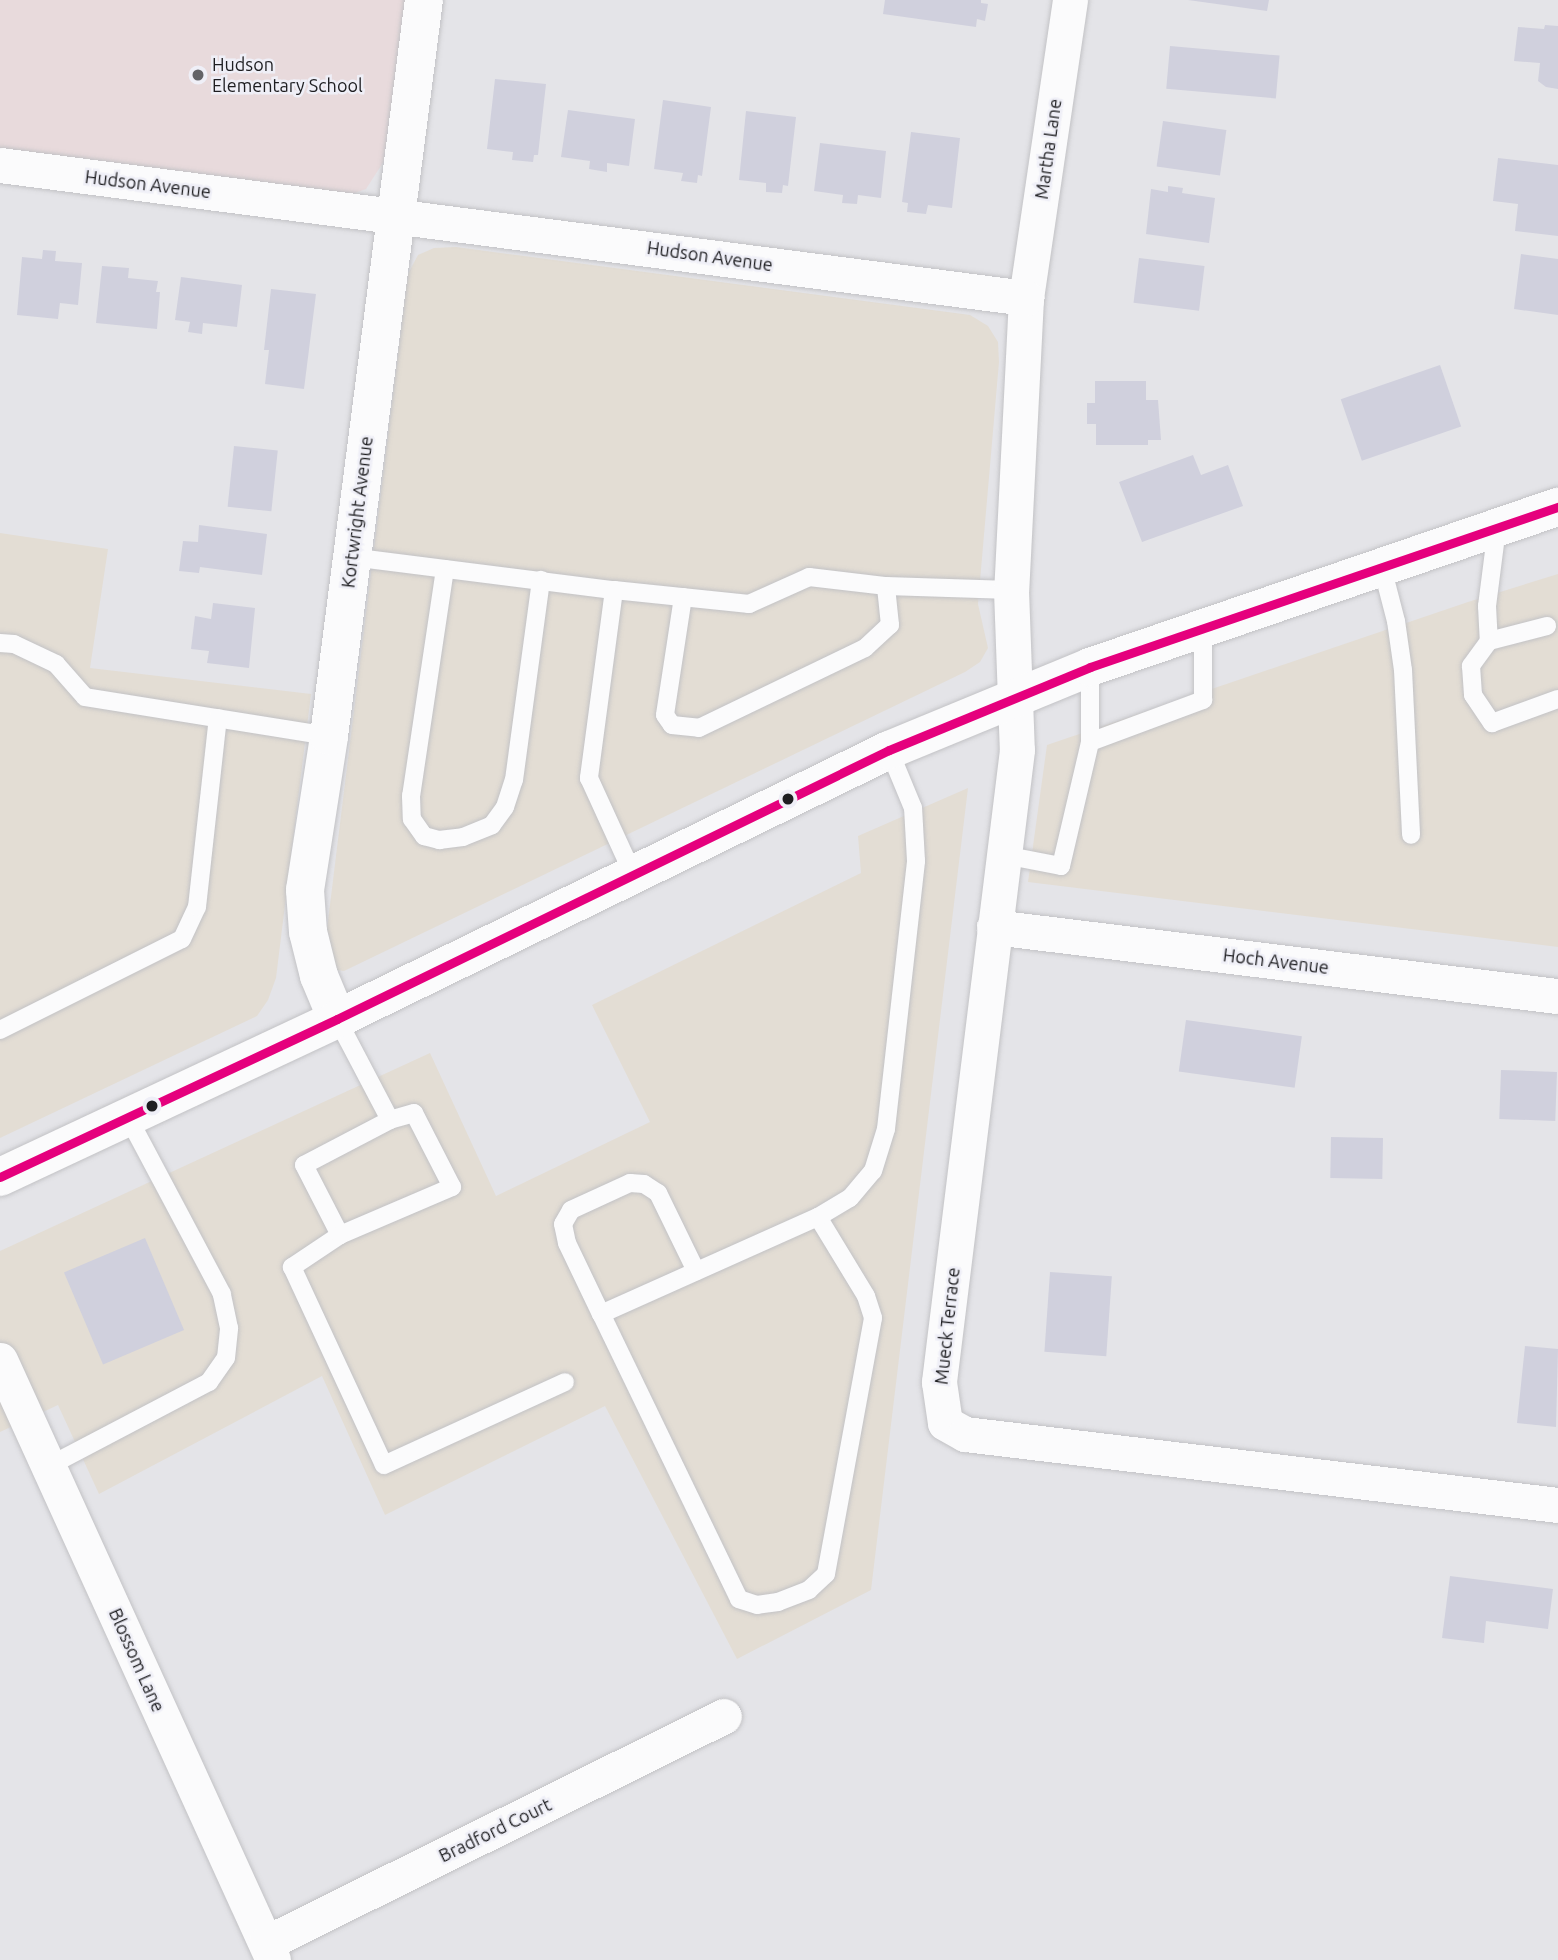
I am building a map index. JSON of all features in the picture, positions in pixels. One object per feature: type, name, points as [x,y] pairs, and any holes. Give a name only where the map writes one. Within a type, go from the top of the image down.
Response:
[{"type":"main road","name":"Kortwright Avenue","points":[[337,1019],[319,976],[305,909],[305,890],[329,736],[394,214],[424,0]]},
{"type":"main road","points":[[0,1177],[127,1115],[337,1019],[889,750],[1090,667],[1558,507]]},
{"type":"street","name":"Martha Lane","points":[[1026,298],[1070,0]]},
{"type":"street","name":"Hudson Avenue","points":[[0,165],[1026,298]]},
{"type":"street","points":[[1015,696],[1011,590],[1026,298]]},
{"type":"street","name":"Mueck Terrace","points":[[1015,696],[1017,750],[939,1382],[945,1423],[965,1434],[1558,1505]]},
{"type":"street","name":"Hoch Avenue","points":[[994,927],[1557,996]]},
{"type":"street","name":"Blossom Lane","points":[[0,1360],[269,1952]]},
{"type":"street","name":"Bradford Court","points":[[269,1952],[724,1716]]},
{"type":"lane","points":[[1497,528],[1487,606],[1489,641],[1471,666],[1473,695],[1492,723],[1558,699]]},
{"type":"lane","points":[[351,557],[749,604],[809,577],[886,586],[1011,590]]},
{"type":"lane","points":[[1382,567],[1396,621],[1403,670],[1411,835]]},
{"type":"lane","points":[[445,569],[411,796],[412,820],[424,836],[439,840],[463,837],[492,825],[505,807],[514,780],[541,580]]},
{"type":"lane","points":[[683,597],[665,715],[672,724],[699,728],[865,648],[890,625],[886,586]]},
{"type":"lane","points":[[614,590],[589,778],[633,874]]},
{"type":"lane","points":[[1489,641],[1547,626]]},
{"type":"lane","points":[[1090,741],[1203,700],[1203,629]]},
{"type":"lane","points":[[0,643],[14,644],[56,664],[85,697],[329,736]]},
{"type":"lane","points":[[1004,855],[1062,866],[1090,741],[1090,667]]},
{"type":"lane","points":[[0,1030],[182,939],[197,907],[218,718]]},
{"type":"lane","points":[[601,1314],[818,1217],[850,1198],[873,1171],[886,1129],[916,861],[913,808],[889,750]]},
{"type":"lane","points":[[337,1019],[390,1121]]},
{"type":"lane","points":[[340,1235],[304,1165],[390,1121],[414,1113],[452,1187],[340,1235],[292,1268],[384,1465],[565,1382]]},
{"type":"lane","points":[[49,1466],[209,1382],[226,1358],[229,1328],[222,1294],[127,1115]]},
{"type":"lane","points":[[696,1271],[657,1192],[644,1184],[630,1183],[571,1210],[563,1224],[566,1244],[739,1599],[757,1605],[778,1602],[809,1590],[826,1574],[873,1318],[866,1296],[818,1217]]},
{"type":"shaded area","name":"Hudson Elementary School","points":[[0,0],[406,0],[384,161],[366,189],[349,195],[0,149]]},
{"type":"shaded area","points":[[456,247],[970,315],[988,326],[998,342],[999,362],[978,604],[988,648],[980,662],[965,672],[344,971],[328,969],[324,953],[408,274],[418,255],[434,248]]},
{"type":"shaded area","points":[[0,533],[108,549],[90,668],[311,694],[276,978],[268,1000],[257,1016],[0,1138]]},
{"type":"shaded area","points":[[1558,574],[1558,947],[1028,882],[1047,745]]},
{"type":"shaded area","points":[[968,788],[871,1590],[737,1659],[605,1406],[385,1515],[322,1376],[99,1494],[58,1405],[0,1432],[0,1251],[430,1053],[496,1196],[650,1122],[592,1005],[861,873],[858,836]]},
{"type":"building","points":[[885,0],[981,0],[981,3],[988,4],[985,21],[977,19],[976,27],[883,14]]},
{"type":"building","points":[[1188,0],[1269,0],[1267,11]]},
{"type":"building","points":[[1545,25],[1558,26],[1558,89],[1546,87],[1538,81],[1540,63],[1514,61],[1518,27],[1544,29]]},
{"type":"building","points":[[1170,46],[1280,56],[1276,98],[1166,89]]},
{"type":"building","points":[[495,79],[546,84],[538,155],[534,155],[533,162],[512,160],[513,152],[487,149]]},
{"type":"building","points":[[663,100],[711,107],[702,176],[698,175],[697,183],[681,181],[683,173],[654,169]]},
{"type":"building","points":[[568,110],[635,119],[629,166],[607,163],[607,172],[589,169],[590,161],[561,157]]},
{"type":"building","points":[[746,111],[796,117],[788,186],[783,185],[782,193],[766,192],[766,183],[739,180]]},
{"type":"building","points":[[1163,121],[1226,130],[1220,175],[1157,167]]},
{"type":"building","points":[[911,132],[960,138],[952,208],[928,205],[926,214],[907,212],[908,203],[902,202]]},
{"type":"building","points":[[820,143],[886,151],[881,198],[858,195],[857,204],[842,203],[843,195],[814,191]]},
{"type":"building","points":[[1498,158],[1558,165],[1558,236],[1515,231],[1518,204],[1493,201]]},
{"type":"building","points":[[1168,186],[1183,188],[1182,193],[1215,198],[1209,243],[1146,234],[1151,189],[1168,192]]},
{"type":"building","points":[[43,250],[56,251],[55,261],[82,263],[78,305],[60,303],[58,319],[17,315],[22,257],[42,259]]},
{"type":"building","points":[[1521,254],[1558,259],[1558,315],[1514,309]]},
{"type":"building","points":[[1139,258],[1205,266],[1199,311],[1134,303]]},
{"type":"building","points":[[102,266],[129,268],[128,278],[158,281],[156,292],[160,292],[157,329],[96,323]]},
{"type":"building","points":[[181,277],[242,285],[237,327],[203,323],[202,334],[188,332],[190,322],[175,320]]},
{"type":"building","points":[[271,289],[316,294],[304,389],[265,384],[269,350],[264,350]]},
{"type":"building","points":[[1440,365],[1461,426],[1362,461],[1341,399]]},
{"type":"building","points":[[1095,381],[1146,381],[1146,400],[1158,400],[1161,440],[1148,440],[1148,445],[1096,445],[1096,424],[1087,424],[1087,403],[1095,403]]},
{"type":"building","points":[[234,446],[278,451],[271,511],[228,507]]},
{"type":"building","points":[[1193,455],[1201,475],[1228,465],[1243,506],[1142,542],[1119,482]]},
{"type":"building","points":[[199,525],[267,534],[262,575],[200,567],[199,573],[179,571],[183,541],[198,542]]},
{"type":"building","points":[[213,603],[255,608],[249,668],[207,663],[209,651],[191,649],[195,616],[211,619]]},
{"type":"building","points":[[1186,1020],[1302,1036],[1295,1088],[1179,1071]]},
{"type":"building","points":[[1501,1070],[1557,1072],[1555,1121],[1499,1119]]},
{"type":"building","points":[[1331,1137],[1383,1138],[1382,1179],[1330,1178]]},
{"type":"building","points":[[145,1238],[184,1330],[103,1364],[64,1272]]},
{"type":"building","points":[[1050,1272],[1112,1276],[1106,1356],[1044,1352]]},
{"type":"building","points":[[1525,1346],[1558,1349],[1556,1427],[1517,1423]]},
{"type":"building","points":[[1450,1576],[1553,1589],[1548,1629],[1486,1621],[1484,1643],[1442,1638]]},
{"type":"transit line","points":[[0,1177],[337,1019],[889,750],[1090,667],[1558,507]]},
{"type":"place","name":"Hudson Elementary School","points":[[198,75]]}]
